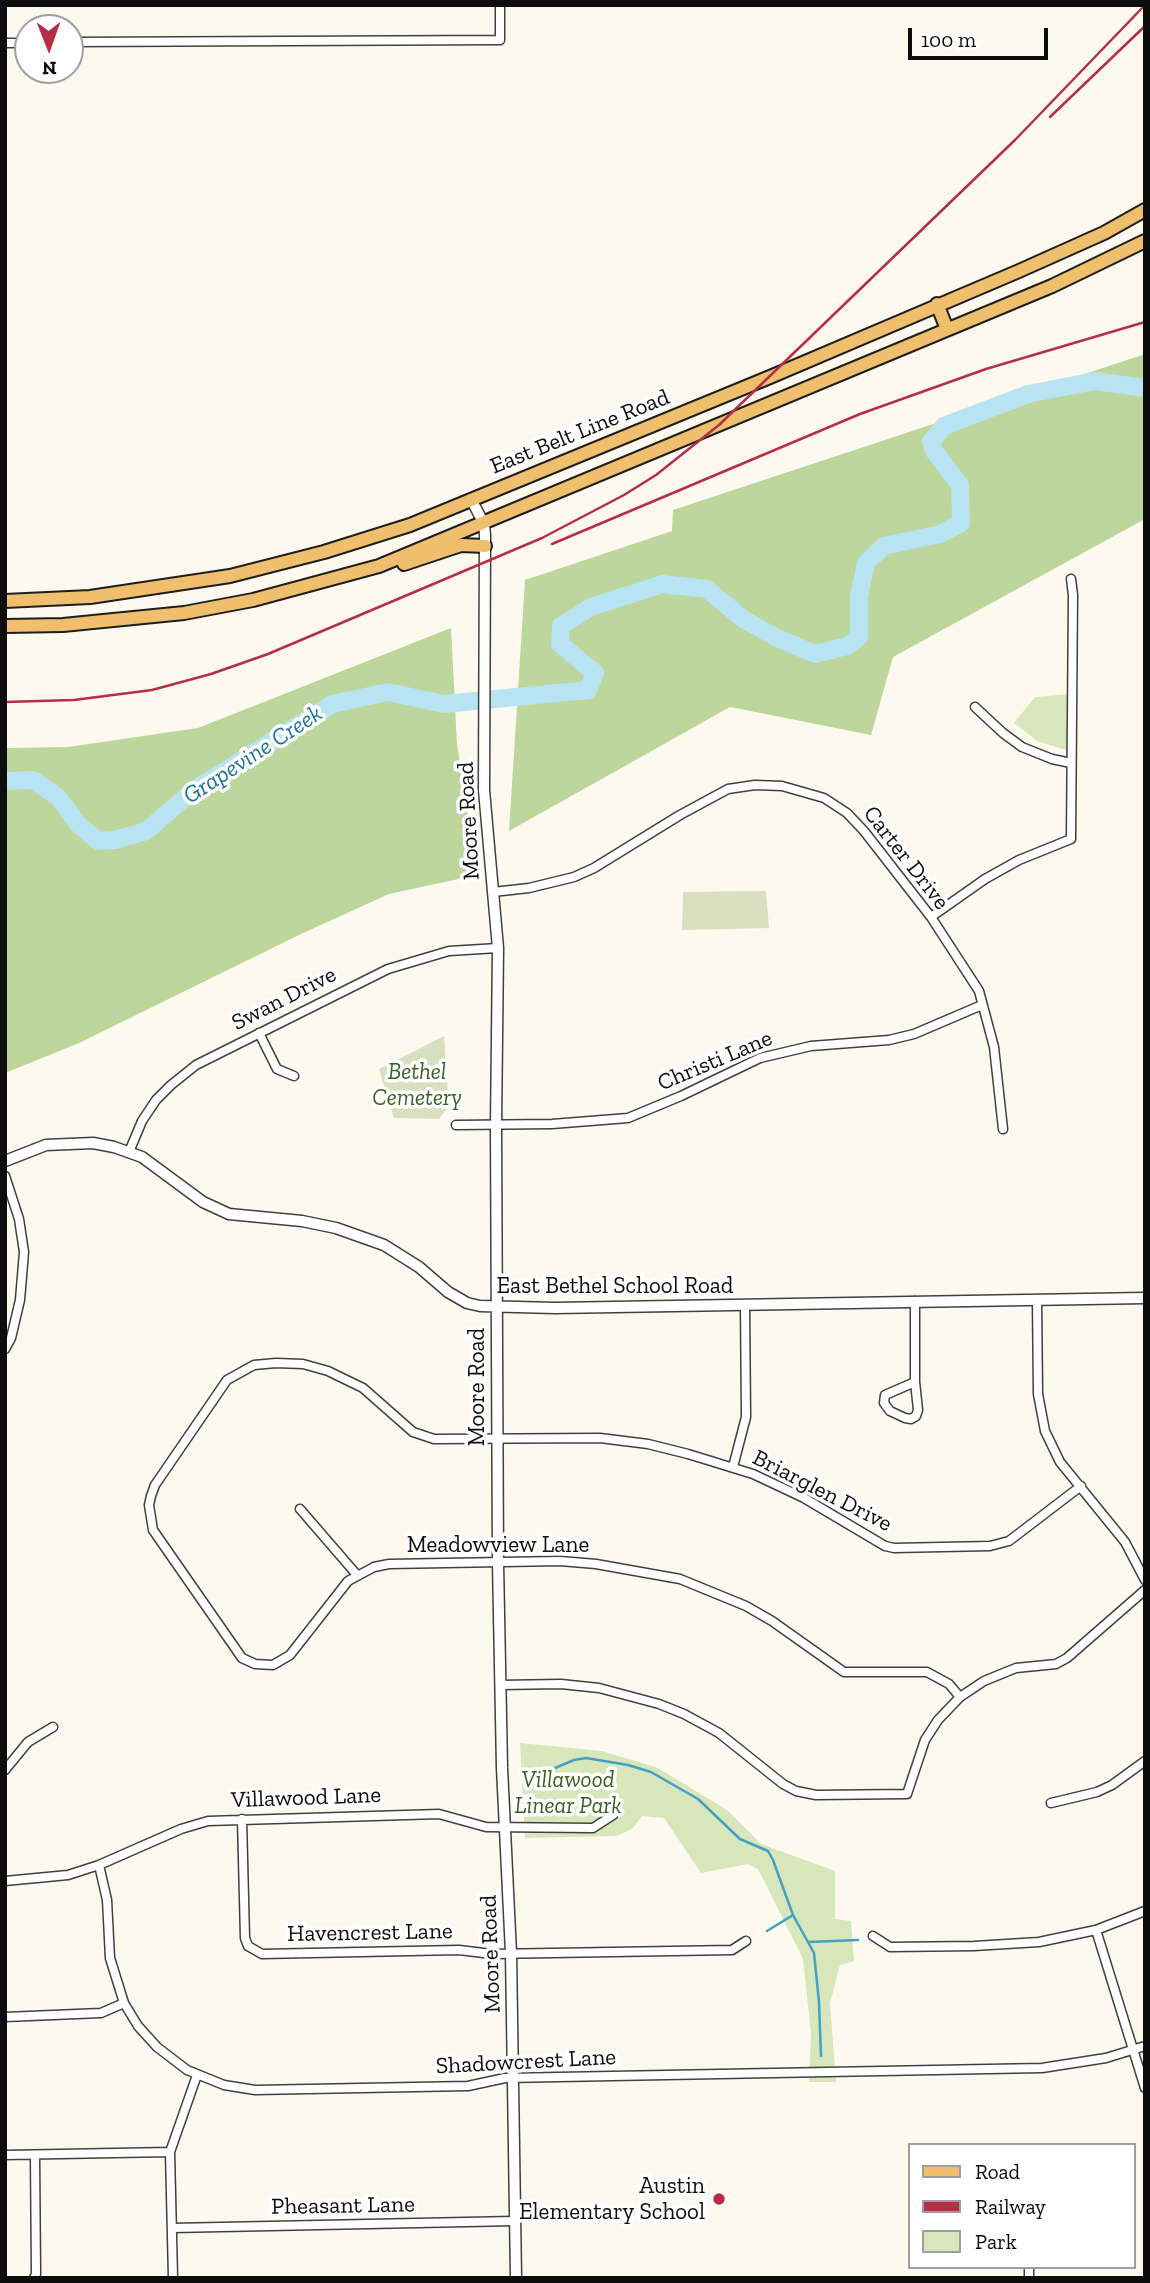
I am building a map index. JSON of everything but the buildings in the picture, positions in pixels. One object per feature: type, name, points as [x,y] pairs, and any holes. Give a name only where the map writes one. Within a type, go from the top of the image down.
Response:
[{"type":"main road","name":"East Belt Line Road","points":[[5,601],[90,597],[230,576],[324,552],[410,525],[757,382],[1104,233],[1145,210]]},
{"type":"main road","name":"East Belt Line Road","points":[[5,626],[63,625],[184,613],[253,600],[379,566],[1052,286],[1145,241]]},
{"type":"main road","points":[[937,304],[947,329]]},
{"type":"main road","points":[[379,566],[411,563],[461,545],[485,546]]},
{"type":"street","points":[[84,42],[500,40],[500,5]]},
{"type":"street","name":"Moore Road","points":[[471,499],[484,524],[484,790],[498,947],[496,1438],[500,1685],[511,1953],[516,2278]]},
{"type":"street","points":[[931,918],[985,879],[1019,860],[1071,839],[1071,579]]},
{"type":"street","points":[[975,707],[1023,747],[1052,759],[1072,763]]},
{"type":"street","name":"Carter Drive","points":[[493,892],[529,888],[574,877],[616,856],[680,815],[728,789],[755,785],[782,786],[824,799],[847,813],[864,831],[931,918],[979,991],[994,1048],[1003,1129]]},
{"type":"street","name":"Swan Drive","points":[[129,1152],[142,1121],[156,1100],[196,1065],[397,966],[449,951],[498,947]]},
{"type":"street","name":"Christi Lane","points":[[456,1125],[496,1126],[628,1118],[760,1058],[811,1046],[889,1040],[914,1034],[982,1005]]},
{"type":"street","points":[[259,1033],[277,1069],[294,1076]]},
{"type":"street","name":"East Bethel School Road","points":[[5,1161],[46,1145],[93,1143],[129,1152],[142,1157],[203,1202],[229,1214],[302,1222],[362,1237],[400,1254],[448,1292],[467,1303],[497,1307],[1145,1298]]},
{"type":"street","points":[[5,1176],[19,1219],[24,1252],[20,1300],[5,1349]]},
{"type":"street","points":[[1037,1300],[1040,1410],[1045,1431],[1060,1462],[1125,1542],[1145,1580]]},
{"type":"street","points":[[915,1301],[915,1382],[918,1410],[916,1416],[911,1419],[890,1411],[883,1400],[885,1395],[915,1382]]},
{"type":"street","points":[[733,1467],[746,1417],[745,1305]]},
{"type":"street","points":[[5,1321],[15,1323]]},
{"type":"street","name":"Briarglen Drive","points":[[153,1530],[149,1505],[155,1485],[227,1380],[254,1365],[303,1364],[328,1371],[363,1388],[404,1426],[434,1439],[621,1440],[688,1454],[733,1467],[804,1498],[885,1546],[894,1548],[990,1546],[1009,1541],[1081,1486]]},
{"type":"street","points":[[300,1509],[357,1575]]},
{"type":"street","name":"Meadowview Lane","points":[[153,1530],[242,1658],[255,1664],[273,1665],[290,1655],[348,1581],[374,1567],[388,1564],[560,1561],[596,1564],[680,1579],[746,1606],[845,1672],[927,1672],[948,1684],[960,1698]]},
{"type":"street","points":[[500,1685],[561,1684],[599,1688],[659,1704],[684,1714],[719,1734],[783,1784],[796,1791],[816,1795],[907,1794],[925,1740],[938,1720],[960,1698],[984,1681],[1016,1668],[1056,1664],[1067,1658],[1145,1590]]},
{"type":"street","points":[[5,1770],[28,1742],[53,1727]]},
{"type":"street","points":[[1051,1803],[1097,1792],[1112,1785],[1145,1761]]},
{"type":"street","name":"Villawood Lane","points":[[5,1881],[68,1875],[99,1865],[181,1829],[208,1821],[439,1814],[477,1826],[593,1828],[613,1815]]},
{"type":"street","name":"Havencrest Lane","points":[[242,1818],[245,1938],[248,1946],[262,1954],[454,1950],[511,1953],[732,1950],[746,1941]]},
{"type":"street","name":"Shadowcrest Lane","points":[[99,1865],[107,1900],[110,1958],[124,2003],[138,2026],[157,2047],[197,2076],[224,2085],[255,2090],[468,2086],[513,2078],[1042,2068],[1106,2059],[1145,2046]]},
{"type":"street","points":[[873,1936],[890,1947],[1039,1942],[1096,1930],[1145,1911]]},
{"type":"street","points":[[1096,1930],[1145,2088]]},
{"type":"street","points":[[5,2017],[101,2013],[124,2003]]},
{"type":"street","points":[[173,2278],[170,2151],[197,2076]]},
{"type":"street","points":[[5,2155],[170,2151]]},
{"type":"street","points":[[34,2278],[35,2154]]},
{"type":"street","name":"Pheasant Lane","points":[[172,2228],[515,2221]]},
{"type":"green space","points":[[1145,354],[1145,519],[893,657],[871,735],[730,707],[509,831],[525,580],[672,531],[673,510]]},
{"type":"green space","points":[[451,628],[457,744],[477,875],[389,894],[79,1043],[5,1073],[5,748],[68,747],[198,728]]},
{"type":"green space","points":[[1072,694],[1072,752],[1037,741],[1014,723],[1035,697]]},
{"type":"green space","points":[[766,891],[769,928],[682,930],[683,892]]},
{"type":"green space","name":"Bethel Cemetery","points":[[444,1036],[449,1106],[439,1119],[394,1118],[379,1069]]},
{"type":"green space","name":"Villawood Linear Park","points":[[520,1743],[602,1751],[658,1768],[727,1810],[761,1844],[835,1871],[835,1919],[851,1921],[854,1961],[840,1965],[830,2003],[836,2082],[809,2082],[811,2033],[803,1959],[758,1869],[748,1864],[701,1873],[664,1818],[642,1816],[632,1829],[617,1836],[525,1838]]},
{"type":"waterway","name":"Grapevine Creek","points":[[5,781],[33,780],[58,797],[78,824],[98,841],[115,840],[146,831],[193,791],[332,704],[388,692],[444,704],[588,690],[595,673],[560,644],[561,626],[591,607],[662,584],[707,589],[743,619],[777,638],[815,654],[847,646],[859,637],[859,596],[866,563],[884,546],[940,534],[961,523],[960,485],[934,451],[931,442],[944,426],[1028,394],[1095,381],[1145,388]]},
{"type":"waterway","points":[[523,1774],[548,1771],[586,1758],[651,1772],[698,1799],[740,1839],[768,1851],[793,1915],[814,1953],[821,2056]]},
{"type":"waterway","points":[[767,1931],[793,1915]]},
{"type":"waterway","points":[[809,1942],[858,1940]]},
{"type":"railway","points":[[5,702],[74,700],[152,690],[211,674],[268,654],[542,538],[624,495],[656,475],[719,425],[1015,140],[1145,5]]},
{"type":"railway","points":[[1050,117],[1145,26]]},
{"type":"railway","points":[[552,544],[860,414],[986,369],[1145,322]]},
{"type":"place","name":"Austin Elementary School","points":[[719,2199]]}]
